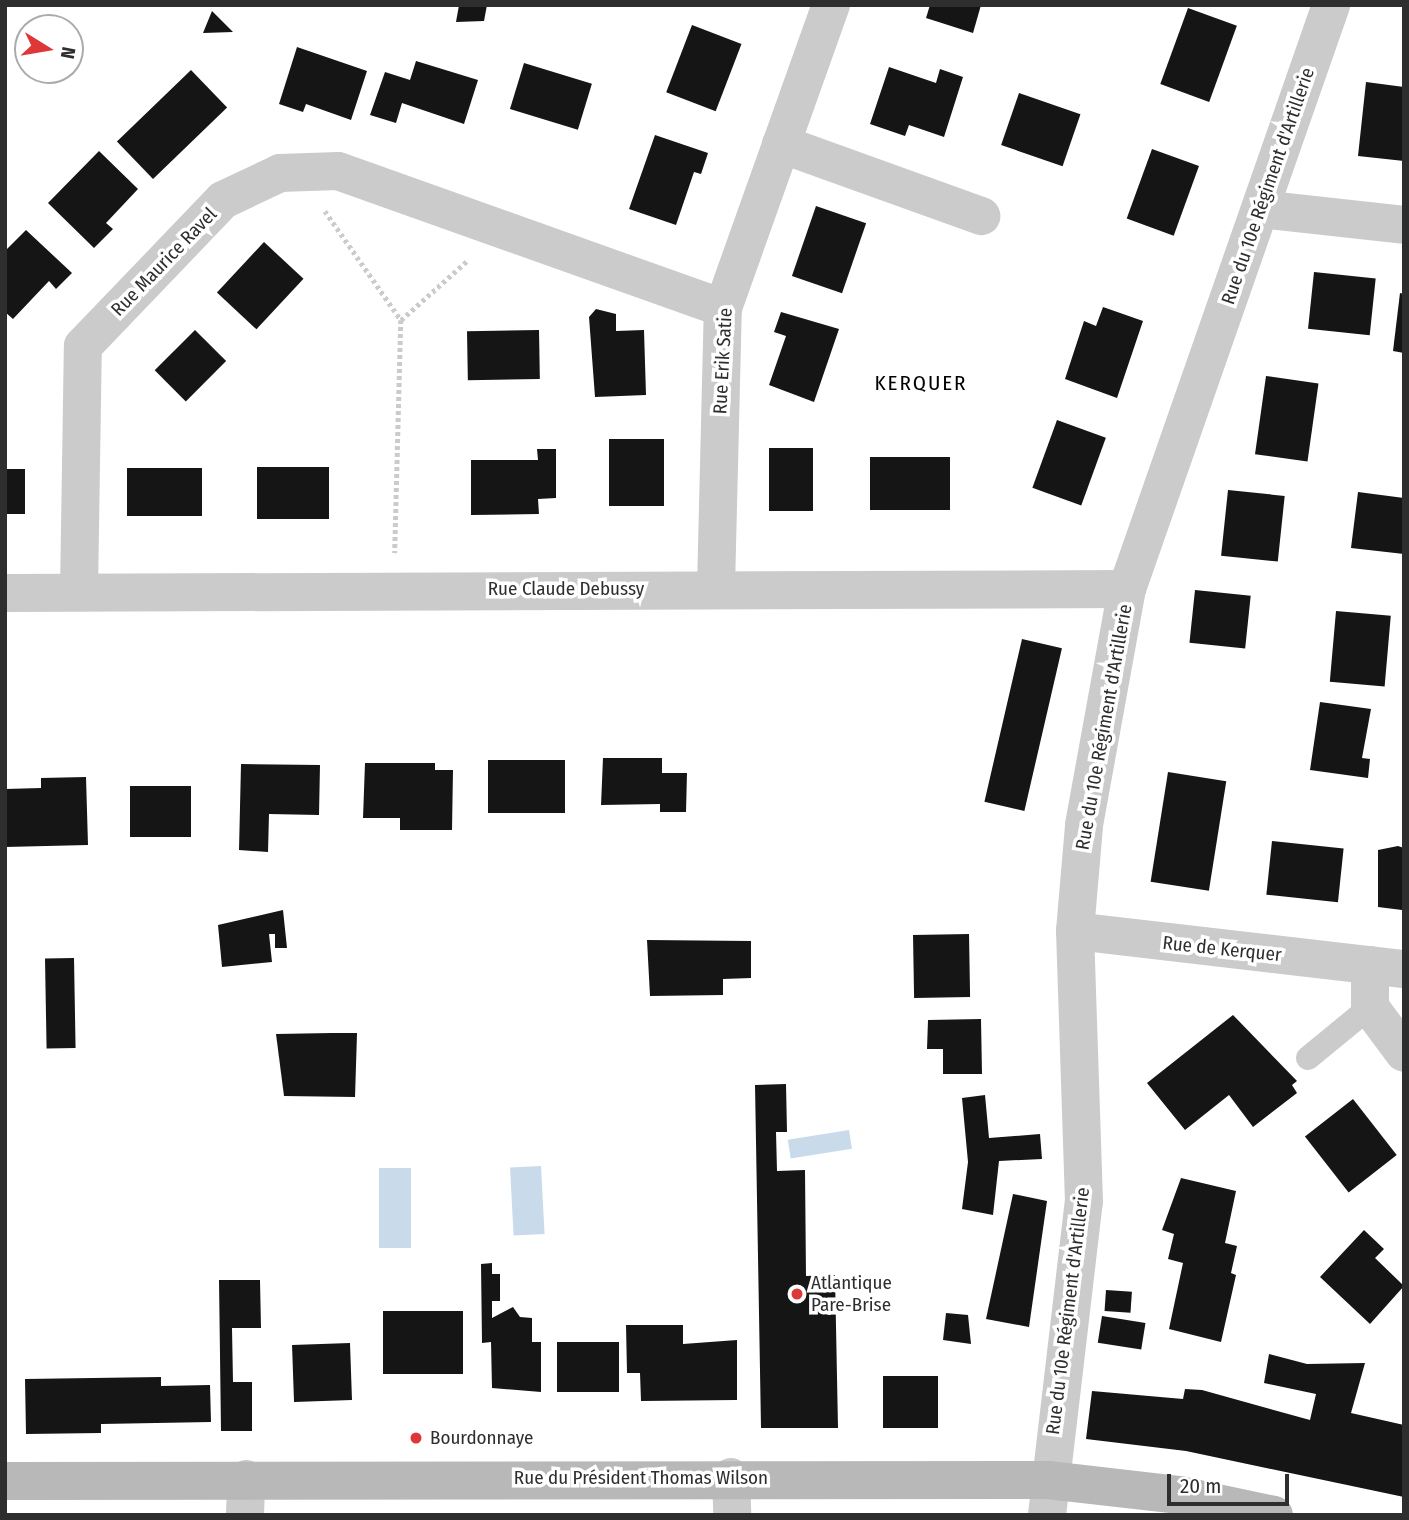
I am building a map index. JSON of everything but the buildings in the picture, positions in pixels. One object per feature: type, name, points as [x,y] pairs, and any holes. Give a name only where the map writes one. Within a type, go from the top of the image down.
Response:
[{"type":"street","name":"Rue Erik Satie","points":[[716,588],[723,307],[831,5]]},
{"type":"street","name":"Rue du 10e Régiment d'Artillerie","points":[[1048,1497],[1084,1202],[1075,931],[1084,825],[1127,589],[1331,5]]},
{"type":"street","points":[[781,144],[981,216]]},
{"type":"street","name":"Rue Maurice Ravel","points":[[79,592],[83,346],[223,200],[280,173],[338,171],[723,307]]},
{"type":"street","points":[[1260,209],[1404,225]]},
{"type":"street","name":"Rue Claude Debussy","points":[[5,593],[716,588],[1127,589]]},
{"type":"street","name":"Rue de Kerquer","points":[[1075,931],[1387,967],[1370,1007]]},
{"type":"street","points":[[1370,1007],[1404,1053]]},
{"type":"street","points":[[731,1476],[732,1515]]},
{"type":"street","name":"Rue du Président Thomas Wilson","points":[[5,1481],[246,1497],[731,1476],[1048,1497],[1194,1497],[1273,1515]]},
{"type":"lane","points":[[1308,1058],[1370,1007]]},
{"type":"path","points":[[298,173],[401,320],[394,590]]},
{"type":"path","points":[[401,320],[433,287],[508,229]]},
{"type":"water","points":[[849,1130],[852,1149],[791,1158],[788,1140]]},
{"type":"water","points":[[541,1166],[545,1234],[514,1236],[510,1168]]},
{"type":"water","points":[[379,1168],[411,1168],[411,1248],[379,1248]]},
{"type":"place","name":"Atlantique Pare-Brise","points":[[797,1294]]},
{"type":"place","name":"Bourdonnaye","points":[[416,1438]]},
{"type":"district","name":"KERQUER","points":[[921,383]]}]
